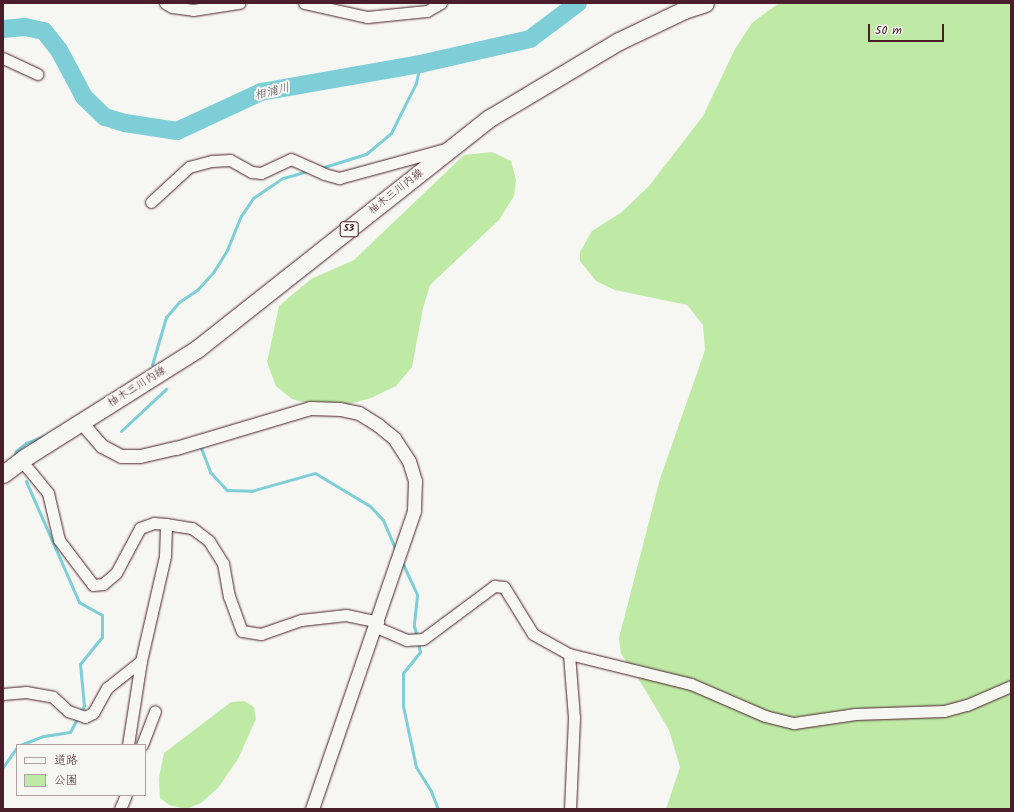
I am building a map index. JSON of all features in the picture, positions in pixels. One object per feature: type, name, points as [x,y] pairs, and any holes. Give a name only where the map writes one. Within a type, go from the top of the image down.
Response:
[{"type":"main road","name":"柚木三川内線","points":[[3,474],[21,460],[197,349],[488,119],[539,87],[619,41],[684,10],[704,3]]},
{"type":"street","points":[[165,3],[172,7],[193,10],[239,3]]},
{"type":"street","points":[[304,3],[368,17],[391,16],[414,7],[426,11],[441,3]]},
{"type":"street","points":[[3,58],[36,74]]},
{"type":"street","points":[[151,202],[189,167],[212,160],[230,160],[252,172],[261,173],[291,159],[324,174],[340,178],[452,147]]},
{"type":"street","points":[[81,422],[102,446],[121,456],[140,456],[176,448],[310,408],[346,410],[359,413],[378,425],[394,438],[410,461],[415,481],[414,511],[377,624],[312,809]]},
{"type":"street","points":[[21,460],[48,493],[59,540],[93,585],[103,584],[116,573],[140,528],[154,522],[192,528],[209,541],[223,564],[229,596],[242,632],[261,634],[301,620],[346,616],[377,624],[406,640],[423,639],[494,586],[504,588],[512,598],[533,634],[569,654],[692,684],[765,716],[794,723],[855,714],[944,711],[967,705],[1011,686]]},
{"type":"street","points":[[128,744],[141,660],[165,556],[166,524]]},
{"type":"street","points":[[569,654],[574,718],[570,809]]},
{"type":"street","points":[[3,694],[26,692],[53,697],[72,712],[85,718],[92,713],[107,688],[141,660]]},
{"type":"street","points":[[142,744],[155,711]]},
{"type":"street","points":[[113,809],[118,796]]},
{"type":"street","points":[[120,809],[126,796]]},
{"type":"green space","points":[[779,3],[1011,3],[1011,809],[666,809],[680,767],[669,730],[638,678],[621,654],[619,638],[660,479],[705,350],[703,325],[687,305],[615,290],[596,281],[580,261],[580,252],[592,231],[622,212],[649,186],[703,116],[735,49],[752,23]]},
{"type":"green space","points":[[492,152],[511,161],[516,180],[514,196],[499,220],[430,285],[423,308],[412,367],[396,386],[371,398],[343,406],[311,404],[292,399],[276,386],[267,362],[279,306],[311,279],[354,260],[464,155]]},
{"type":"green space","points":[[244,701],[254,707],[256,719],[238,759],[218,788],[201,803],[186,809],[169,805],[160,798],[159,778],[164,753],[231,702]]},
{"type":"waterway","name":"相浦川","points":[[3,29],[25,27],[44,31],[59,50],[84,97],[105,117],[125,123],[177,131],[261,92],[420,64],[530,39],[578,3]]},
{"type":"waterway","points":[[321,168],[366,154],[391,133],[416,83],[420,64]]},
{"type":"waterway","points":[[152,365],[166,317],[179,302],[198,289],[214,271],[227,250],[241,216],[253,198],[283,178],[307,171]]},
{"type":"waterway","points":[[121,431],[166,389]]},
{"type":"waterway","points":[[14,457],[16,451],[26,443],[44,436]]},
{"type":"waterway","points":[[201,448],[210,472],[227,490],[251,491],[315,473],[370,506],[383,520],[396,550]]},
{"type":"waterway","points":[[23,744],[44,736],[70,732],[84,706],[80,664],[102,637],[102,615],[79,602],[26,481]]},
{"type":"waterway","points":[[401,560],[417,595],[414,626],[417,637]]},
{"type":"waterway","points":[[418,642],[420,652],[403,673],[403,706],[416,767],[431,791],[438,809]]},
{"type":"waterway","points":[[3,767],[16,748]]}]
